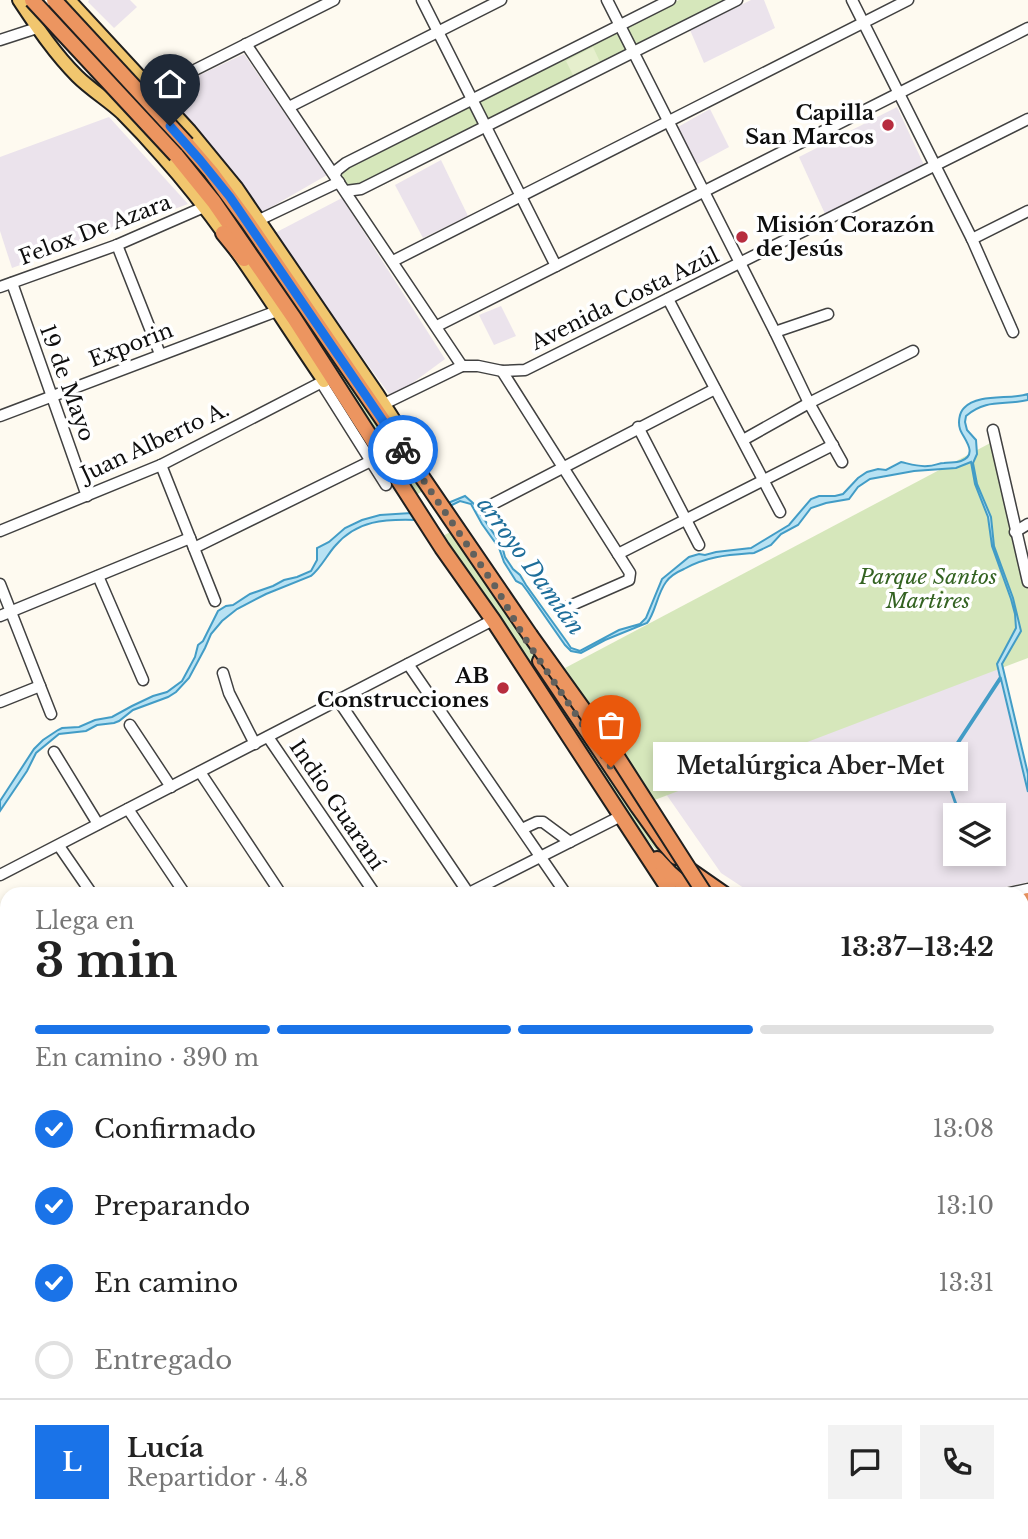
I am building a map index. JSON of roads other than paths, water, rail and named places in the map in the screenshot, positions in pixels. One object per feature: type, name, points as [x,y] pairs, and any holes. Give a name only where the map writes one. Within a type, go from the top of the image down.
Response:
[{"type":"highway","points":[[32,0],[176,155],[214,202],[294,318],[442,548],[493,620],[667,887]]},
{"type":"highway","points":[[54,0],[187,144],[247,220],[497,589],[608,744],[700,887]]},
{"type":"highway","points":[[223,233],[294,318]]},
{"type":"highway","points":[[323,382],[368,447],[389,466]]},
{"type":"highway","points":[[497,589],[524,637],[663,842],[695,874],[714,887]]},
{"type":"highway","points":[[623,818],[670,873],[686,887]]},
{"type":"main road","points":[[19,0],[63,61],[162,155],[204,207],[323,382]]},
{"type":"main road","points":[[69,0],[198,140],[236,187],[384,404],[410,445],[423,480]]},
{"type":"main road","points":[[63,61],[96,29]]},
{"type":"main road","points":[[323,314],[384,421]]},
{"type":"street","points":[[153,91],[334,0]]},
{"type":"street","points":[[422,0],[556,266]]},
{"type":"street","points":[[289,107],[500,0]]},
{"type":"street","points":[[607,0],[809,403],[842,462]]},
{"type":"street","points":[[337,178],[337,170],[346,163],[670,0]]},
{"type":"street","points":[[346,191],[361,189],[737,0]]},
{"type":"street","points":[[852,0],[972,239],[1013,332]]},
{"type":"street","points":[[393,261],[908,0]]},
{"type":"street","points":[[0,40],[37,28]]},
{"type":"street","points":[[437,326],[1028,29]]},
{"type":"street","points":[[246,44],[462,366],[384,404]]},
{"type":"street","name":"Avenida Costa Azúl","points":[[462,366],[502,371],[525,370],[1028,119]]},
{"type":"street","points":[[260,220],[337,178]]},
{"type":"street","name":"Felox De Azara","points":[[0,287],[117,245],[204,207]]},
{"type":"street","points":[[972,239],[1028,211]]},
{"type":"street","points":[[117,245],[160,355]]},
{"type":"street","name":"19 de Mayo","points":[[12,283],[88,496]]},
{"type":"street","points":[[668,299],[780,512]]},
{"type":"street","name":"Exporin","points":[[0,416],[277,311]]},
{"type":"street","points":[[775,332],[828,314]]},
{"type":"street","points":[[743,440],[809,403],[913,351]]},
{"type":"street","points":[[502,371],[630,573],[629,580],[565,608]]},
{"type":"street","points":[[323,382],[386,485]]},
{"type":"street","name":"Juan Alberto A.","points":[[0,531],[161,464],[323,382]]},
{"type":"street","points":[[489,506],[715,389]]},
{"type":"street","points":[[638,428],[699,545]]},
{"type":"street","points":[[993,430],[1028,582]]},
{"type":"street","points":[[618,554],[833,445]]},
{"type":"street","points":[[0,616],[98,576],[192,543],[371,461]]},
{"type":"street","points":[[161,464],[215,601]]},
{"type":"street","points":[[1016,532],[1028,524]]},
{"type":"street","points":[[98,576],[143,680]]},
{"type":"street","points":[[0,584],[51,714]]},
{"type":"street","points":[[0,875],[493,620]]},
{"type":"street","points":[[408,664],[561,887]]},
{"type":"street","points":[[223,673],[229,693],[255,744]]},
{"type":"street","points":[[0,702],[40,686]]},
{"type":"street","points":[[338,700],[464,887]]},
{"type":"street","points":[[130,725],[172,787]]},
{"type":"street","name":"Indio Guaraní","points":[[268,737],[369,887]]},
{"type":"street","points":[[54,752],[98,824]]},
{"type":"street","points":[[200,772],[276,887]]},
{"type":"street","points":[[128,809],[181,887]]},
{"type":"street","points":[[483,887],[623,818]]},
{"type":"street","points":[[522,829],[543,822],[570,842]]},
{"type":"street","points":[[60,846],[87,887]]},
{"type":"water","points":[[1028,394],[1028,400],[981,407],[966,416],[965,422],[967,430],[976,440],[977,454],[973,463],[977,484],[991,517],[994,546],[1013,598],[1021,631],[1002,664],[1028,774],[1028,792],[1001,679],[943,767],[956,803],[943,768],[935,780],[933,779],[1000,677],[997,664],[1016,628],[1011,599],[992,546],[988,517],[975,484],[971,462],[956,468],[914,471],[870,479],[858,487],[849,499],[811,508],[798,525],[781,534],[771,545],[754,553],[701,561],[676,573],[660,592],[647,623],[581,653],[571,651],[565,645],[522,584],[516,581],[471,504],[460,501],[450,506],[448,503],[465,496],[474,504],[502,546],[513,569],[571,648],[580,651],[619,630],[640,624],[646,618],[662,579],[689,557],[751,548],[789,525],[811,499],[843,494],[867,472],[886,470],[901,462],[932,466],[961,461],[970,450],[959,427],[964,408],[977,400]]},
{"type":"water","points":[[411,513],[416,520],[383,521],[362,526],[344,537],[311,576],[237,609],[211,634],[189,678],[176,692],[133,710],[114,723],[97,725],[86,731],[59,734],[36,753],[0,811],[0,801],[34,749],[43,740],[62,728],[79,727],[112,717],[153,696],[167,692],[182,681],[195,657],[198,645],[203,641],[218,611],[250,594],[311,571],[317,560],[317,548],[345,528],[380,515]]},
{"type":"place","name":"Capilla San Marcos","points":[[888,125]]},
{"type":"place","name":"Misión Corazón de Jesús","points":[[742,237]]},
{"type":"place","name":"AB Construcciones","points":[[503,688]]},
{"type":"place","name":"Metalúrgica Aber-Met","points":[[611,767]]},
{"type":"water label","name":"arroyo Damián","points":[[531,566]]},
{"type":"park label","name":"Parque Santos Martires","points":[[928,589]]}]
